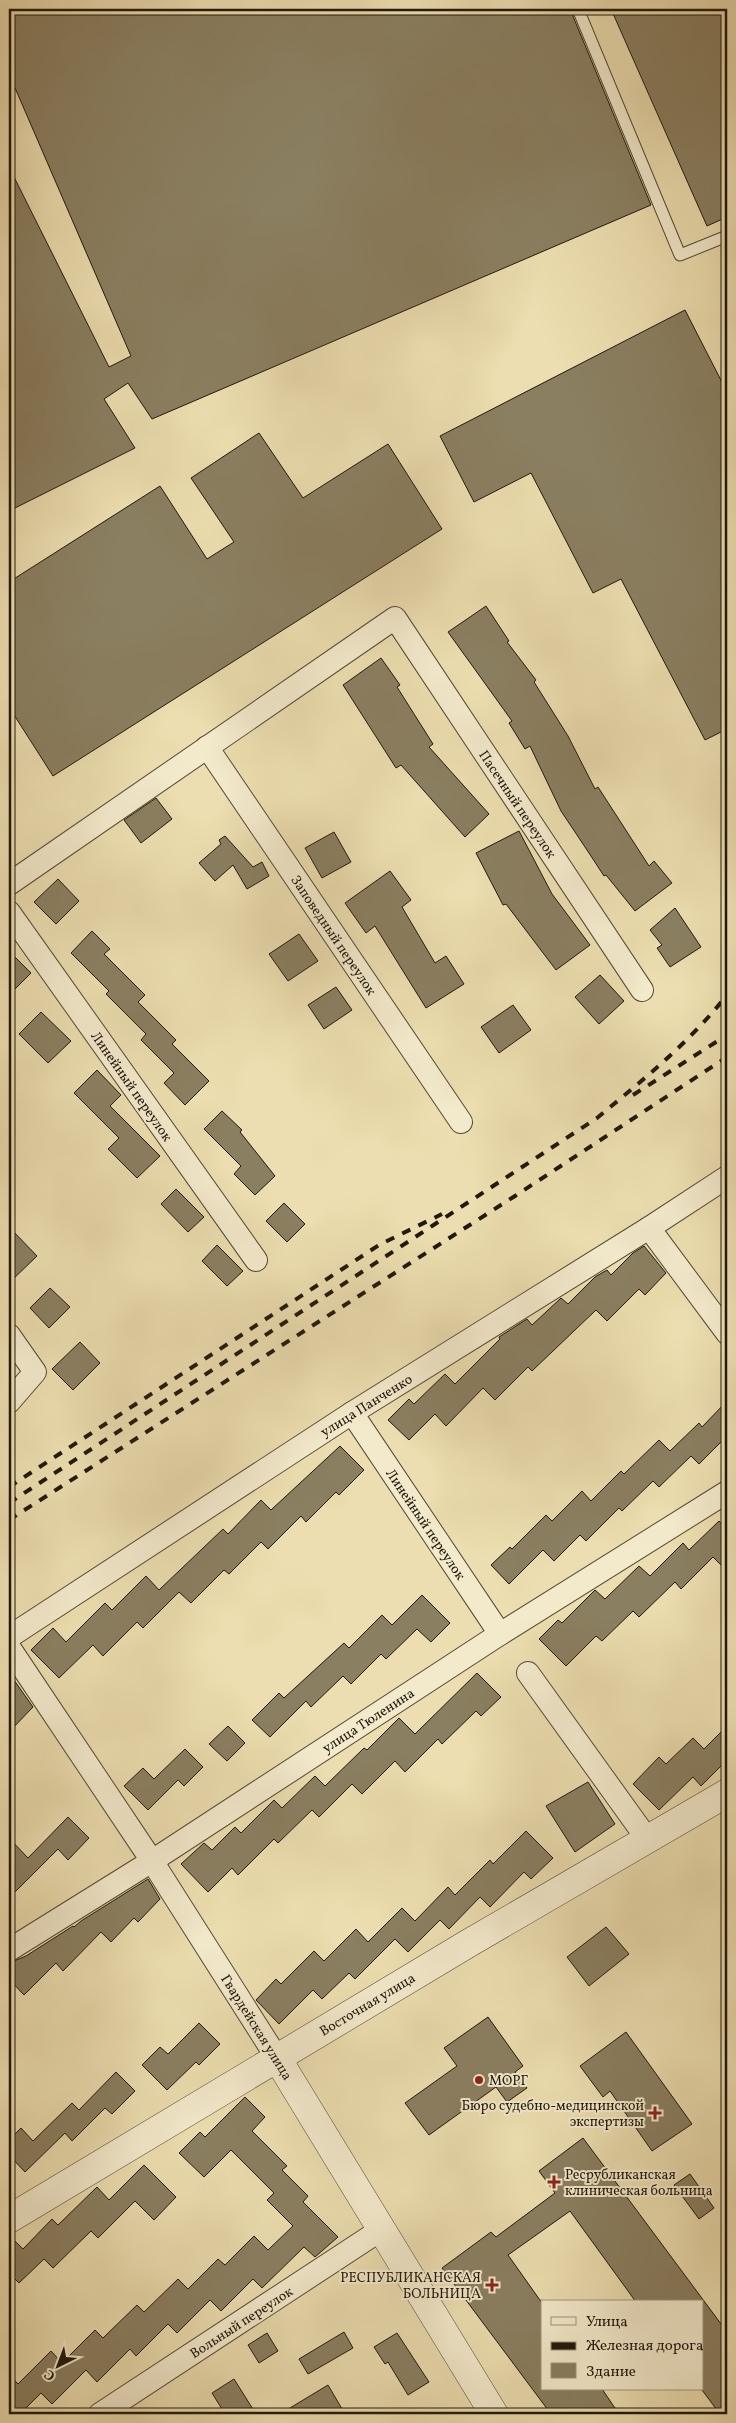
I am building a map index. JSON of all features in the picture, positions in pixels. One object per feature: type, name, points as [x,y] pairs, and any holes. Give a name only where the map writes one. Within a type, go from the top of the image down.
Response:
[{"type":"street","name":"Пасечный переулок","points":[[206,747],[395,618],[642,990]]},
{"type":"street","points":[[9,884],[206,747]]},
{"type":"street","name":"Заповедный переулок","points":[[206,747],[461,1122]]},
{"type":"street","name":"Линейный переулок","points":[[9,912],[256,1260]]},
{"type":"street","name":"улица Панченко","points":[[9,1637],[352,1413],[649,1228],[727,1177]]},
{"type":"street","points":[[649,1228],[727,1333]]},
{"type":"street","points":[[9,1335],[35,1372],[9,1402]]},
{"type":"street","name":"Линейный переулок","points":[[352,1413],[500,1634]]},
{"type":"street","name":"улица Тюленина","points":[[9,1950],[152,1861],[500,1634],[727,1492]]},
{"type":"street","name":"Гвардейская улица","points":[[9,1647],[152,1861],[382,2229],[494,2414]]},
{"type":"street","points":[[528,1673],[648,1840]]},
{"type":"street","name":"Восточная улица","points":[[9,2219],[276,2058],[727,1794]]},
{"type":"street","name":"Вольный переулок","points":[[100,2414],[382,2229]]},
{"type":"lane","points":[[578,9],[680,254],[727,236]]},
{"type":"building","points":[[9,9],[570,9],[651,205],[152,419],[128,383],[104,399],[135,448],[9,511],[9,167],[109,367],[131,356],[9,74]]},
{"type":"building","points":[[611,9],[727,9],[727,217],[707,226]]},
{"type":"building","points":[[685,310],[727,392],[727,729],[705,740],[621,579],[593,593],[531,473],[474,502],[440,436]]},
{"type":"building","points":[[259,433],[303,498],[388,444],[442,529],[53,776],[9,707],[9,582],[160,486],[207,559],[234,542],[191,478]]},
{"type":"building","points":[[486,606],[509,641],[507,642],[536,680],[534,682],[568,736],[595,789],[598,787],[649,866],[654,861],[672,883],[635,911],[606,875],[604,876],[561,811],[530,746],[525,749],[509,723],[512,721],[448,632]]},
{"type":"building","points":[[381,658],[400,685],[397,687],[433,744],[429,747],[489,814],[465,837],[401,765],[396,768],[343,685]]},
{"type":"building","points":[[156,798],[172,819],[141,843],[124,820]]},
{"type":"building","points":[[519,831],[552,894],[590,945],[556,970],[506,904],[503,905],[476,853]]},
{"type":"building","points":[[334,832],[351,862],[322,878],[305,848]]},
{"type":"building","points":[[225,836],[253,867],[262,862],[269,876],[247,889],[233,865],[215,881],[199,863],[221,844],[219,840]]},
{"type":"building","points":[[390,871],[411,900],[402,907],[435,963],[446,956],[464,984],[426,1008],[375,926],[366,933],[345,903]]},
{"type":"building","points":[[58,879],[79,901],[56,924],[34,902]]},
{"type":"building","points":[[675,908],[701,947],[670,967],[657,948],[662,945],[650,930]]},
{"type":"building","points":[[92,931],[110,949],[104,954],[145,995],[138,1002],[176,1040],[172,1044],[209,1081],[185,1105],[164,1083],[174,1073],[141,1040],[146,1034],[106,994],[109,991],[71,953]]},
{"type":"building","points":[[299,934],[318,961],[288,981],[269,954]]},
{"type":"building","points":[[9,951],[31,973],[9,995]]},
{"type":"building","points":[[600,975],[624,1001],[599,1024],[575,997]]},
{"type":"building","points":[[336,987],[352,1010],[324,1029],[308,1005]]},
{"type":"building","points":[[513,1005],[531,1030],[499,1053],[481,1027]]},
{"type":"building","points":[[41,1012],[71,1041],[48,1063],[19,1034]]},
{"type":"building","points":[[97,1070],[121,1095],[110,1106],[160,1156],[137,1178],[108,1149],[119,1138],[74,1093]]},
{"type":"building","points":[[222,1111],[242,1130],[240,1132],[275,1176],[255,1195],[234,1174],[241,1166],[204,1129]]},
{"type":"building","points":[[176,1189],[204,1217],[188,1232],[161,1204]]},
{"type":"building","points":[[284,1203],[305,1224],[287,1242],[266,1221]]},
{"type":"building","points":[[9,1227],[37,1256],[9,1283]]},
{"type":"building","points":[[217,1245],[243,1271],[227,1286],[202,1261]]},
{"type":"building","points":[[644,1246],[666,1273],[645,1295],[639,1289],[607,1321],[596,1310],[532,1371],[528,1367],[495,1400],[483,1388],[446,1426],[435,1414],[409,1440],[388,1420],[409,1399],[414,1404],[445,1374],[455,1384],[500,1339],[499,1337],[527,1319],[532,1325],[561,1298],[568,1304],[595,1277],[607,1270],[611,1275],[633,1253]]},
{"type":"building","points":[[50,1288],[70,1307],[49,1328],[30,1308]]},
{"type":"building","points":[[80,1342],[100,1363],[73,1390],[52,1369]]},
{"type":"building","points":[[727,1401],[727,1436],[699,1464],[691,1456],[659,1487],[653,1481],[622,1511],[619,1508],[586,1541],[580,1535],[554,1561],[543,1550],[509,1584],[491,1565],[510,1547],[512,1549],[546,1515],[552,1521],[582,1491],[591,1501],[621,1471],[624,1474],[659,1440],[670,1451],[699,1423],[702,1427]]},
{"type":"building","points":[[340,1446],[364,1470],[339,1495],[336,1492],[306,1522],[301,1516],[268,1549],[261,1542],[229,1574],[224,1570],[191,1603],[179,1592],[143,1628],[137,1622],[103,1656],[93,1645],[59,1678],[31,1650],[53,1628],[66,1642],[105,1603],[112,1610],[146,1576],[159,1590],[223,1529],[228,1534],[261,1500],[271,1510]]},
{"type":"building","points":[[719,1521],[727,1530],[727,1571],[713,1557],[681,1589],[675,1582],[639,1617],[633,1611],[602,1641],[596,1636],[566,1666],[539,1639],[558,1620],[562,1623],[595,1590],[605,1599],[639,1566],[650,1576],[683,1543],[689,1550]]},
{"type":"building","points":[[422,1595],[450,1623],[431,1642],[417,1629],[386,1659],[381,1654],[351,1684],[343,1676],[311,1707],[306,1701],[270,1737],[252,1720],[279,1693],[284,1698],[344,1643],[349,1648],[382,1615],[392,1625]]},
{"type":"building","points":[[9,1673],[33,1707],[9,1732]]},
{"type":"building","points":[[477,1673],[501,1697],[481,1716],[476,1711],[442,1744],[438,1739],[405,1772],[395,1761],[362,1794],[352,1784],[319,1817],[312,1810],[278,1843],[274,1839],[238,1875],[232,1868],[208,1892],[181,1864],[204,1843],[212,1850],[235,1827],[241,1833],[274,1800],[282,1808],[315,1776],[325,1786],[364,1748],[367,1750],[399,1718],[415,1734]]},
{"type":"building","points":[[228,1726],[245,1743],[227,1761],[209,1744]]},
{"type":"building","points":[[727,1726],[727,1760],[701,1786],[693,1777],[659,1810],[633,1784],[659,1757],[666,1764],[693,1738],[704,1749]]},
{"type":"building","points":[[185,1749],[203,1767],[184,1786],[178,1780],[148,1810],[124,1786],[143,1768],[154,1779]]},
{"type":"building","points":[[588,1782],[615,1824],[575,1852],[546,1806]]},
{"type":"building","points":[[68,1817],[89,1838],[68,1860],[58,1849],[9,1898],[9,1838],[28,1858]]},
{"type":"building","points":[[526,1831],[553,1858],[531,1879],[524,1872],[490,1907],[480,1897],[449,1929],[440,1920],[408,1952],[395,1939],[355,1979],[349,1973],[322,1999],[313,1990],[279,2024],[256,2000],[276,1979],[281,1984],[314,1951],[324,1961],[356,1929],[368,1942],[402,1908],[415,1921],[448,1887],[455,1895],[490,1860],[493,1864]]},
{"type":"building","points":[[148,1879],[160,1899],[138,1922],[134,1918],[111,1942],[101,1932],[63,1971],[56,1963],[24,1995],[9,1979],[9,1963],[26,1956],[74,1927]]},
{"type":"building","points":[[606,1927],[629,1954],[589,1986],[567,1957]]},
{"type":"building","name":"МОРГ","points":[[488,2017],[523,2066],[515,2072],[527,2088],[507,2102],[496,2087],[429,2135],[405,2103],[457,2066],[444,2048]]},
{"type":"building","points":[[199,2023],[220,2044],[199,2065],[196,2062],[167,2090],[142,2065],[160,2047],[168,2054]]},
{"type":"building","points":[[626,2032],[692,2124],[652,2151],[610,2091],[603,2097],[580,2066]]},
{"type":"building","points":[[116,2072],[135,2091],[112,2114],[105,2108],[72,2141],[65,2133],[25,2172],[9,2155],[9,2140],[21,2128],[33,2141],[72,2103],[79,2110]]},
{"type":"building","points":[[245,2097],[265,2117],[252,2131],[287,2166],[282,2170],[308,2196],[303,2202],[338,2237],[315,2257],[304,2247],[262,2288],[253,2279],[221,2311],[210,2300],[177,2333],[168,2324],[136,2356],[130,2349],[97,2382],[86,2370],[52,2404],[41,2393],[20,2414],[9,2414],[9,2374],[18,2384],[51,2351],[62,2363],[95,2330],[103,2338],[137,2305],[144,2312],[178,2279],[188,2289],[218,2259],[225,2265],[254,2236],[268,2250],[293,2226],[267,2200],[274,2193],[231,2150],[204,2177],[179,2153],[200,2132],[205,2137]]},
{"type":"building","name":"РЕСПУБЛИКАНСКАЯ БОЛЬНИЦА","points":[[583,2138],[703,2300],[635,2300],[570,2211],[508,2255],[541,2302],[541,2390],[603,2390],[619,2414],[551,2414],[442,2268],[491,2232],[496,2237],[555,2193],[539,2171]]},
{"type":"building","points":[[144,2165],[176,2197],[154,2220],[135,2201],[98,2238],[91,2231],[53,2268],[44,2259],[19,2283],[9,2273],[9,2235],[23,2249],[52,2219],[58,2225],[97,2187],[109,2200]]},
{"type":"building","points":[[690,2174],[714,2208],[699,2219],[674,2185]]},
{"type":"building","name":"РЕСПУБЛИКАНСКАЯ БОЛЬНИЦА","points":[[704,2301],[727,2332],[727,2414],[720,2414],[702,2390],[704,2390]]},
{"type":"building","points":[[344,2332],[353,2348],[308,2374],[299,2359]]},
{"type":"building","points":[[267,2333],[278,2351],[259,2363],[248,2345]]},
{"type":"building","points":[[397,2333],[429,2382],[408,2395],[388,2362],[385,2364],[374,2347]]},
{"type":"building","points":[[234,2379],[256,2414],[225,2414],[212,2393]]},
{"type":"building","points":[[328,2385],[345,2414],[280,2414]]},
{"type":"railway","points":[[9,1503],[597,1118],[682,1045],[727,995]]},
{"type":"railway","points":[[633,1095],[727,1035]]},
{"type":"railway","points":[[9,1520],[515,1196],[727,1057]]},
{"type":"railway","points":[[9,1487],[379,1245],[442,1214]]},
{"type":"place","name":"МОРГ","points":[[479,2080]]},
{"type":"place","name":"Бюро судебно-медицинской экспертизы","points":[[655,2113]]},
{"type":"place","name":"Ресрубликанская клиническая больница","points":[[554,2182]]},
{"type":"place","name":"РЕСПУБЛИКАНСКАЯ БОЛЬНИЦА","points":[[492,2285]]}]
